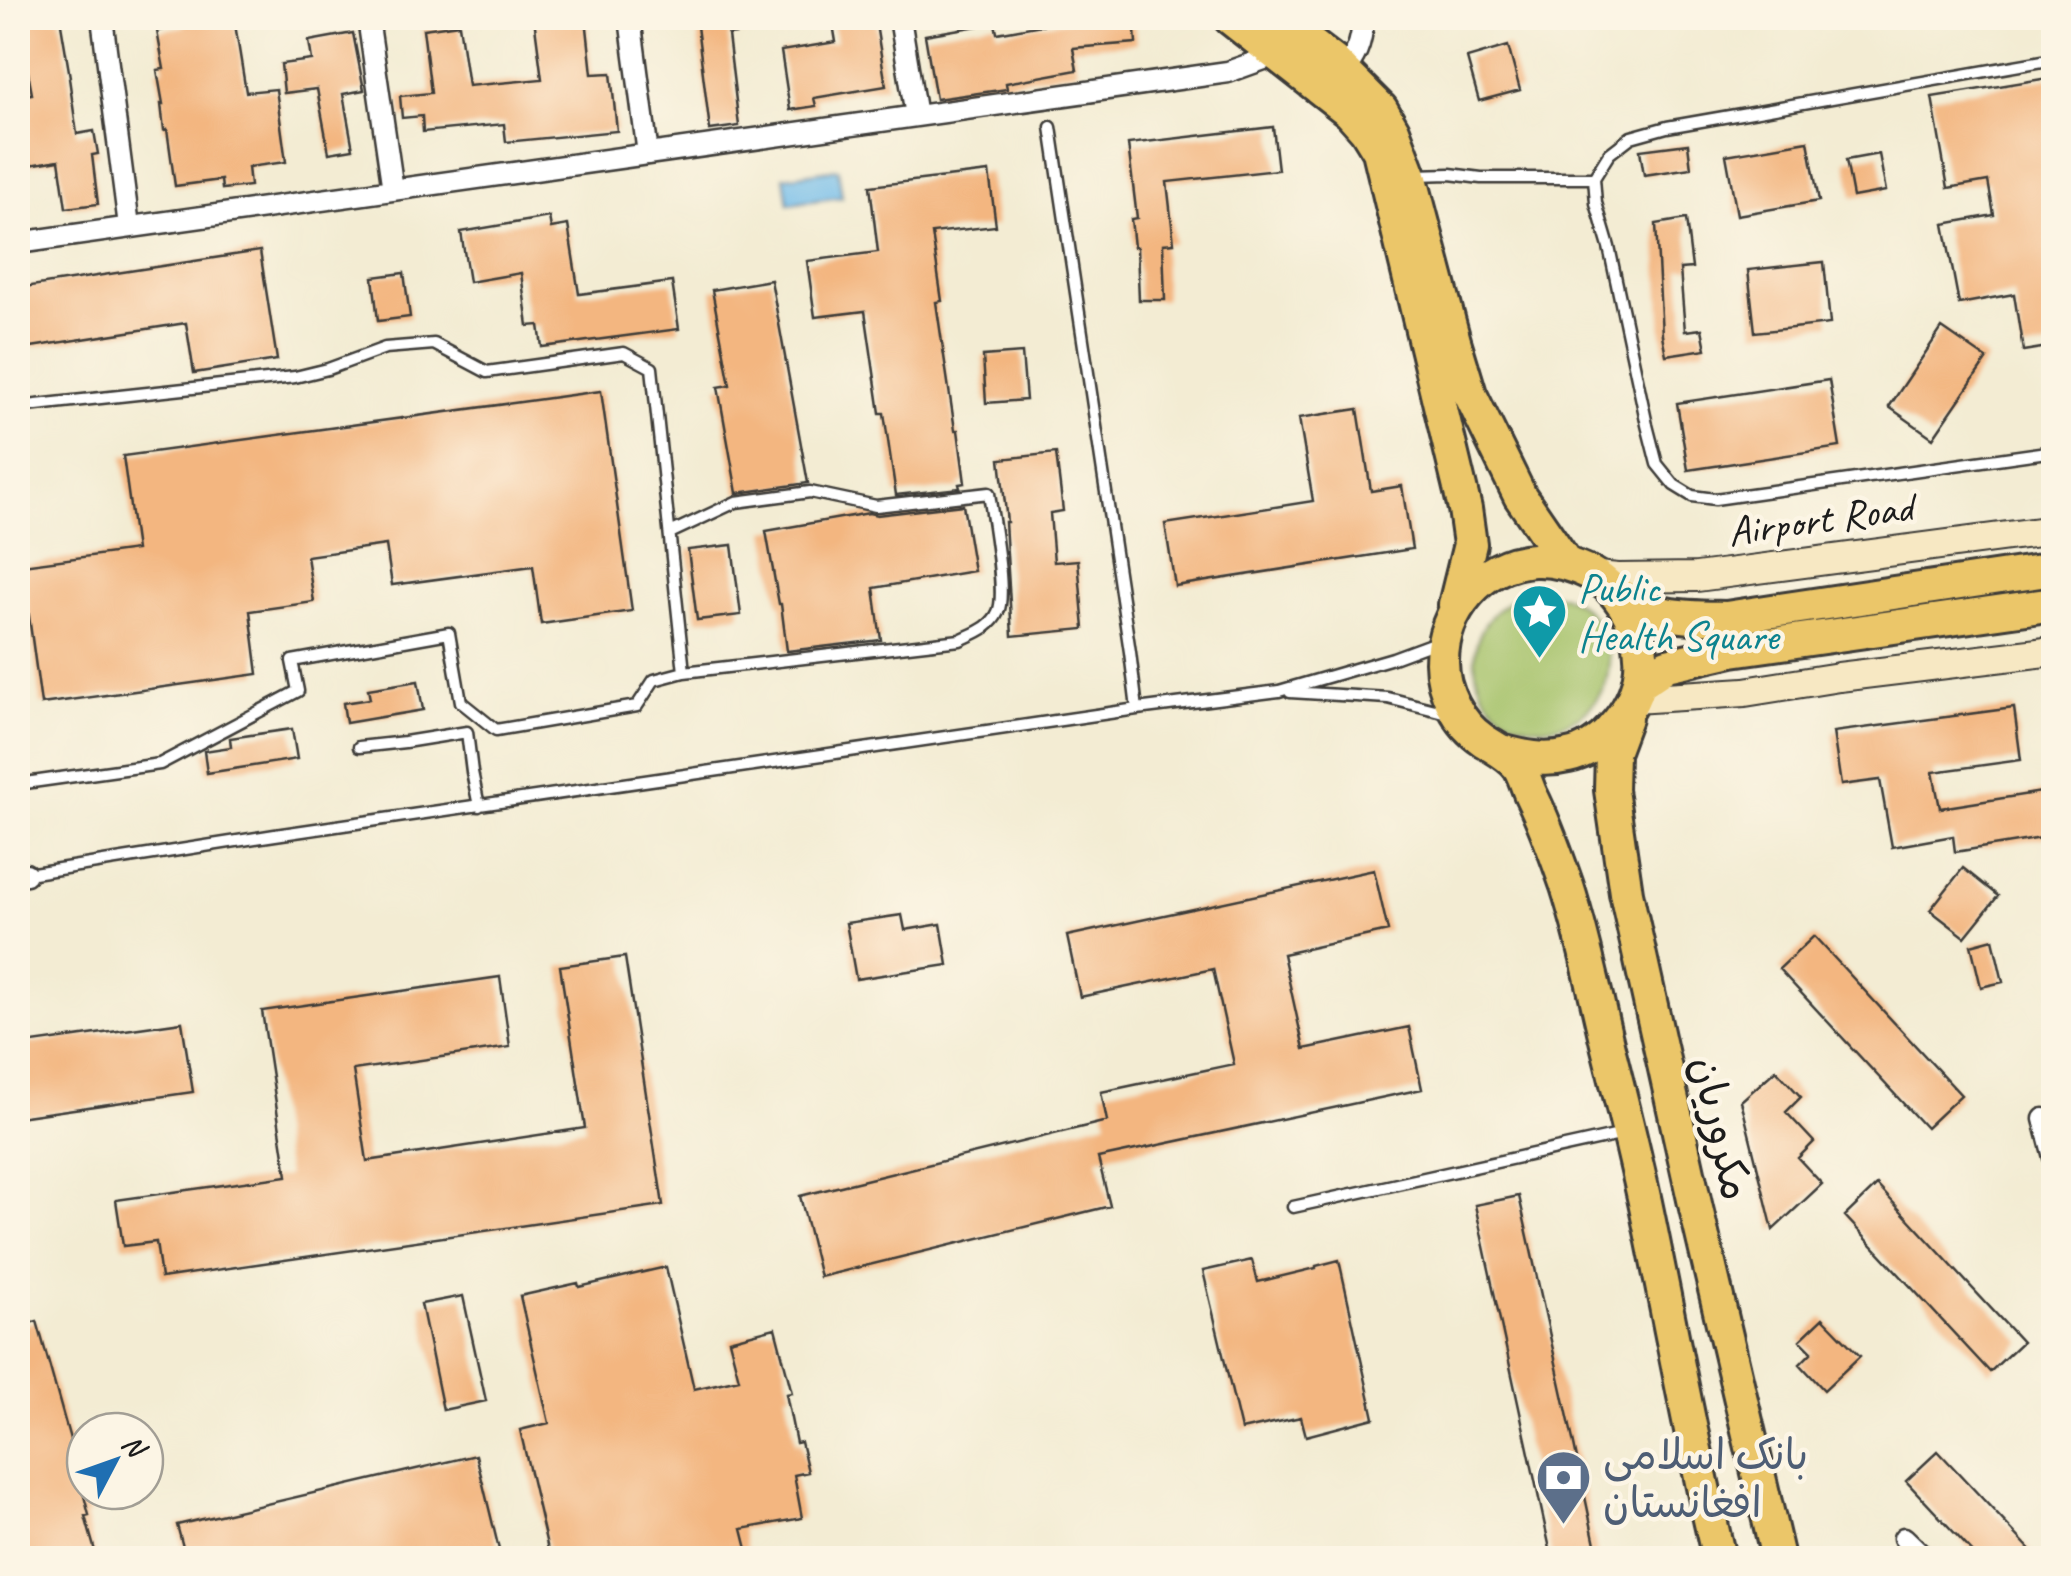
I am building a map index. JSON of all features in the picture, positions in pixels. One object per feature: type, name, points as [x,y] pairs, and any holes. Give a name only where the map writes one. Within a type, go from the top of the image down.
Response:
[{"type":"main road","points":[[1230,18],[1278,54],[1381,110],[1410,175],[1470,394],[1520,496],[1566,563]]},
{"type":"main road","points":[[1276,18],[1335,82],[1350,112],[1378,151],[1466,509],[1470,544],[1442,666],[1447,692],[1459,716],[1478,736],[1519,767],[1548,828],[1575,911],[1645,1200],[1719,1558]]},
{"type":"main road","name":"Airport Road","points":[[1607,585],[1618,578],[1697,578],[2054,530]]},
{"type":"main road","points":[[1448,627],[1472,587],[1500,568],[1533,560],[1566,563],[1640,608],[1672,617],[1726,618],[2054,569]]},
{"type":"main road","points":[[1607,585],[1634,621],[1642,651],[1633,699]]},
{"type":"main road","points":[[1500,751],[1535,760],[1570,756],[1602,740],[1633,699],[1667,665],[1732,650],[2054,604]]},
{"type":"main road","points":[[1633,699],[1745,692],[2054,652]]},
{"type":"main road","name":"مکروریان","points":[[1633,699],[1612,752],[1611,790],[1626,893],[1778,1558]]},
{"type":"street","points":[[102,18],[129,226]]},
{"type":"street","points":[[368,18],[392,190]]},
{"type":"street","points":[[630,18],[648,154]]},
{"type":"street","points":[[900,18],[916,116]]},
{"type":"street","points":[[1335,82],[1356,56],[1363,18]]},
{"type":"street","points":[[18,243],[1228,72],[1278,54]]},
{"type":"street","points":[[2044,1119],[2054,1157]]},
{"type":"street","points":[[1904,1538],[1924,1558]]},
{"type":"lane","points":[[2054,59],[1666,127],[1631,138],[1610,154],[1594,178],[1596,203],[1657,464],[1674,485],[1692,496],[1715,498],[2054,451]]},
{"type":"lane","points":[[1050,127],[1137,709]]},
{"type":"lane","points":[[1410,175],[1594,178]]},
{"type":"lane","points":[[18,407],[295,376],[385,348],[434,344],[488,372],[624,352],[652,368],[684,672]]},
{"type":"lane","points":[[18,784],[160,764],[298,691],[292,661],[449,633],[461,702],[496,730],[637,706],[654,680],[684,672],[960,640],[986,627],[1000,611],[989,493],[876,506],[810,492],[736,502],[670,533]]},
{"type":"lane","points":[[22,874],[1279,691],[1393,658],[1448,627]]},
{"type":"lane","points":[[1279,691],[1388,698],[1459,716]]},
{"type":"lane","points":[[360,747],[467,732],[479,806]]},
{"type":"lane","points":[[1294,1207],[1629,1133]]},
{"type":"green space","points":[[1542,593],[1568,598],[1590,612],[1604,634],[1609,660],[1604,686],[1590,708],[1568,722],[1542,727],[1516,722],[1494,708],[1480,686],[1475,660],[1480,634],[1494,612],[1516,598]]},
{"type":"water","points":[[838,169],[842,197],[788,204],[784,177]]},
{"type":"building","points":[[18,18],[60,18],[77,134],[94,131],[98,154],[92,155],[98,204],[66,208],[59,160],[18,167],[18,148],[26,147],[18,96],[32,94]]},
{"type":"building","points":[[183,18],[234,18],[246,92],[276,89],[286,162],[248,167],[250,186],[222,189],[221,180],[175,186],[157,70],[164,69],[157,31],[185,26]]},
{"type":"building","points":[[534,18],[586,18],[592,74],[611,73],[617,131],[506,142],[504,124],[423,132],[422,116],[402,118],[400,96],[431,93],[423,29],[459,24],[468,86],[542,79]]},
{"type":"building","points":[[696,18],[777,18],[778,29],[728,35],[739,126],[710,130]]},
{"type":"building","points":[[832,18],[875,18],[886,86],[814,98],[816,106],[790,110],[781,51],[836,42]]},
{"type":"building","points":[[1081,18],[1134,18],[1136,43],[1073,48],[1077,70],[1006,83],[1007,89],[936,99],[925,35],[995,23],[997,33]]},
{"type":"building","points":[[353,33],[364,90],[343,94],[353,149],[329,153],[317,89],[284,93],[281,64],[312,60],[309,41]]},
{"type":"building","points":[[1508,46],[1520,90],[1479,101],[1467,58]]},
{"type":"building","points":[[2054,77],[2054,346],[2023,351],[2014,294],[1959,304],[1944,224],[1994,215],[1988,181],[1948,188],[1932,97]]},
{"type":"building","points":[[1273,127],[1278,170],[1167,182],[1174,243],[1163,244],[1165,300],[1139,300],[1137,247],[1131,219],[1137,218],[1128,144]]},
{"type":"building","points":[[1808,141],[1819,201],[1737,215],[1726,155]]},
{"type":"building","points":[[1688,144],[1691,168],[1644,175],[1640,150]]},
{"type":"building","points":[[1879,154],[1886,191],[1853,197],[1846,160]]},
{"type":"building","points":[[989,172],[996,226],[932,233],[942,301],[936,302],[965,483],[959,484],[960,488],[896,495],[865,311],[815,317],[807,261],[878,252],[870,186]]},
{"type":"building","points":[[549,217],[551,228],[568,225],[579,294],[672,282],[679,329],[542,347],[539,325],[528,326],[521,273],[469,282],[461,232]]},
{"type":"building","points":[[1686,219],[1692,268],[1680,269],[1685,331],[1702,329],[1706,349],[1666,355],[1656,224]]},
{"type":"building","points":[[260,251],[277,360],[194,373],[186,323],[18,349],[18,288]]},
{"type":"building","points":[[1824,262],[1830,324],[1755,332],[1748,270]]},
{"type":"building","points":[[404,273],[410,317],[378,321],[373,277]]},
{"type":"building","points":[[771,280],[808,483],[737,493],[718,387],[730,385],[712,290]]},
{"type":"building","points":[[1942,328],[1987,359],[1933,438],[1889,407]]},
{"type":"building","points":[[1022,353],[1026,400],[986,403],[983,356]]},
{"type":"building","points":[[1829,380],[1840,447],[1688,470],[1677,403]]},
{"type":"building","points":[[601,391],[632,611],[541,624],[533,566],[392,585],[386,545],[307,556],[314,602],[250,611],[258,674],[41,704],[22,565],[136,550],[123,456]]},
{"type":"building","points":[[1358,409],[1371,491],[1402,486],[1412,549],[1175,586],[1165,524],[1313,501],[1299,418]]},
{"type":"building","points":[[1056,453],[1063,511],[1050,513],[1054,562],[1078,560],[1084,629],[1012,636],[1000,459]]},
{"type":"building","points":[[963,505],[974,571],[874,588],[881,640],[787,651],[766,531],[869,513]]},
{"type":"building","points":[[732,545],[741,615],[697,620],[688,550]]},
{"type":"building","points":[[418,681],[423,710],[346,723],[343,703],[370,699],[368,689]]},
{"type":"building","points":[[2014,708],[2021,760],[1933,772],[1940,808],[2054,790],[2054,836],[1955,852],[1953,836],[1892,847],[1880,780],[1841,785],[1833,732]]},
{"type":"building","points":[[292,729],[297,759],[207,773],[204,751],[231,747],[230,738]]},
{"type":"building","points":[[1963,868],[1998,896],[1965,937],[1930,910]]},
{"type":"building","points":[[1374,870],[1388,931],[1283,954],[1304,1049],[1409,1027],[1422,1089],[1098,1158],[1110,1206],[820,1277],[800,1196],[1107,1121],[1101,1092],[1234,1064],[1213,969],[1080,997],[1067,936]]},
{"type":"building","points":[[902,915],[905,930],[941,924],[948,965],[856,979],[846,923]]},
{"type":"building","points":[[1814,936],[1961,1095],[1926,1128],[1779,969]]},
{"type":"building","points":[[1993,939],[2003,982],[1981,987],[1971,945]]},
{"type":"building","points":[[625,957],[663,1205],[161,1278],[156,1242],[123,1246],[116,1200],[287,1176],[262,1011],[500,977],[510,1047],[353,1070],[367,1161],[585,1128],[560,966]]},
{"type":"building","points":[[182,1022],[193,1092],[18,1117],[18,1045]]},
{"type":"building","points":[[1776,1070],[1801,1097],[1786,1112],[1814,1142],[1798,1158],[1822,1184],[1773,1230],[1741,1101]]},
{"type":"building","points":[[1877,1185],[2022,1342],[1990,1372],[1845,1216]]},
{"type":"building","points":[[1519,1196],[1598,1558],[1552,1558],[1523,1426],[1475,1205]]},
{"type":"building","points":[[1252,1260],[1258,1282],[1339,1260],[1374,1418],[1306,1436],[1301,1417],[1241,1430],[1203,1271]]},
{"type":"building","points":[[666,1267],[694,1389],[739,1379],[729,1340],[775,1328],[792,1393],[786,1394],[796,1443],[801,1442],[808,1472],[794,1475],[802,1518],[742,1529],[747,1549],[706,1558],[550,1558],[520,1430],[549,1423],[520,1296]]},
{"type":"building","points":[[463,1296],[486,1401],[443,1410],[421,1304]]},
{"type":"building","points":[[1823,1318],[1860,1356],[1824,1390],[1800,1364],[1812,1352],[1800,1340]]},
{"type":"building","points":[[37,1321],[65,1421],[65,1511],[88,1511],[85,1516],[97,1558],[18,1558],[18,1326]]},
{"type":"building","points":[[1938,1451],[2038,1558],[1978,1558],[1906,1481]]},
{"type":"building","points":[[476,1455],[501,1558],[186,1558],[177,1525]]},
{"type":"place","name":"Public Health Square","points":[[1539,660]]},
{"type":"place","name":"بانک اسلامی افغانستان","points":[[1564,1527]]}]
